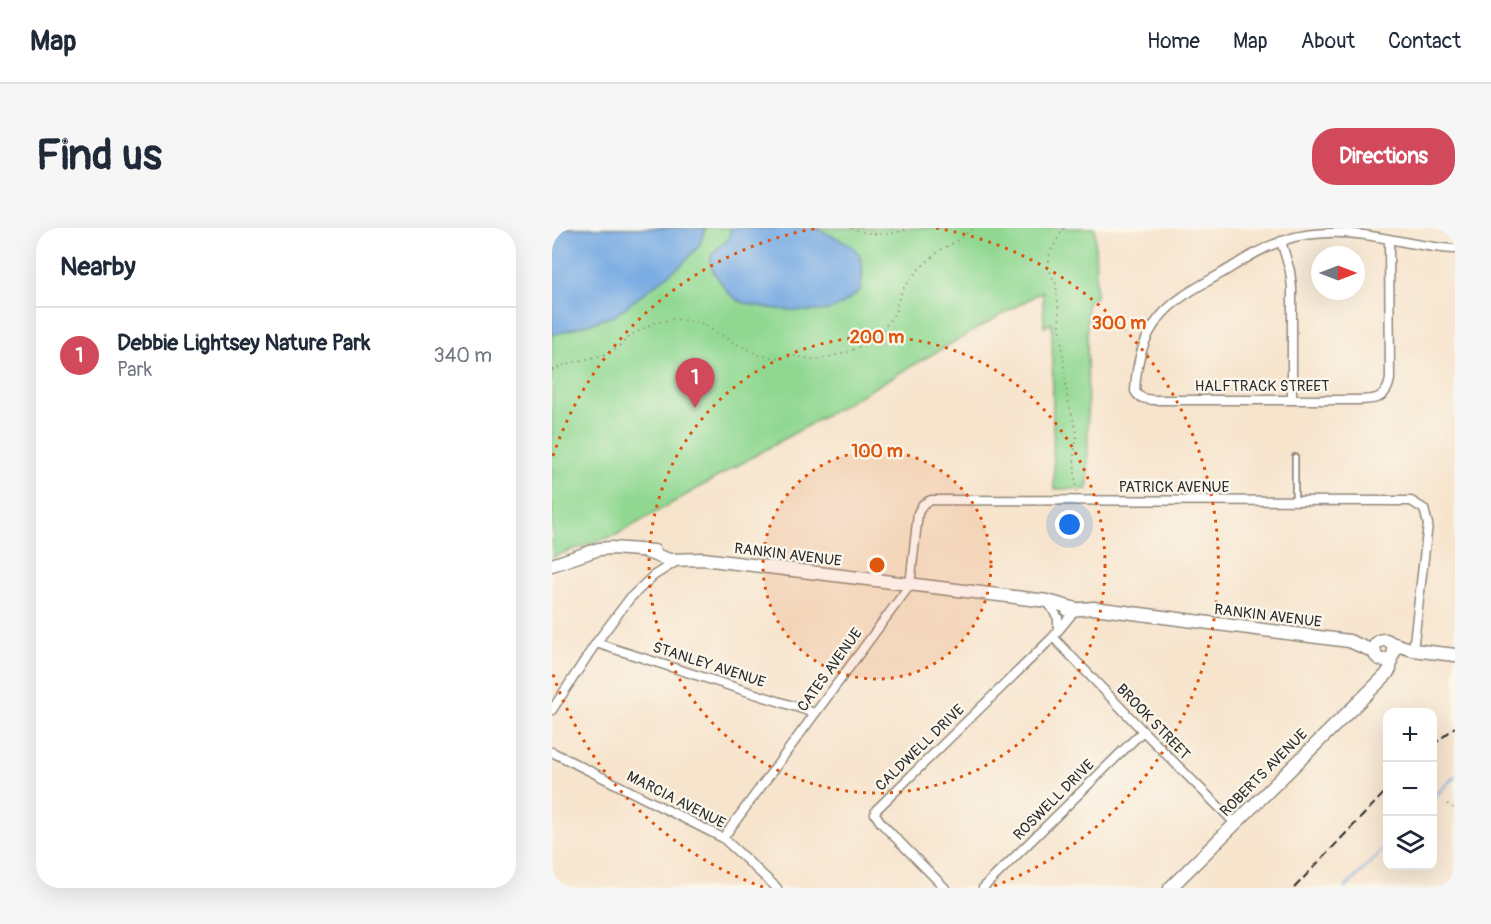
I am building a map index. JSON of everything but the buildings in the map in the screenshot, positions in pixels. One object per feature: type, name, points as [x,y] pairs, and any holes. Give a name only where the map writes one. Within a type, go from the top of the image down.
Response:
[{"type":"street","points":[[1293,399],[1292,288],[1290,271],[1281,241],[1309,234],[1363,234],[1419,246],[1455,249]]},
{"type":"street","name":"HALFTRACK STREET","points":[[1281,241],[1248,257],[1183,296],[1160,317],[1148,336],[1137,366],[1135,391],[1137,394],[1144,399],[1154,400],[1379,398],[1387,393],[1390,379],[1389,239]]},
{"type":"street","name":"PATRICK AVENUE","points":[[910,585],[918,513],[923,504],[931,500],[1411,501],[1424,509],[1428,524],[1413,650]]},
{"type":"street","name":"RANKIN AVENUE","points":[[552,565],[599,549],[611,548],[647,552],[669,560],[703,559],[1047,601],[1076,609]]},
{"type":"street","points":[[552,710],[596,643],[642,585],[677,560]]},
{"type":"street","name":"CATES AVENUE","points":[[723,838],[910,585]]},
{"type":"street","name":"RANKIN AVENUE","points":[[1039,601],[1063,610],[1094,608],[1349,641],[1385,651]]},
{"type":"street","points":[[1051,607],[1058,618],[1056,634]]},
{"type":"street","name":"CALDWELL DRIVE","points":[[945,888],[882,824],[875,814],[876,810],[1056,634],[1076,609]]},
{"type":"street","name":"BROOK STREET","points":[[1056,634],[1143,731],[1235,824]]},
{"type":"street","name":"STANLEY AVENUE","points":[[596,643],[815,714]]},
{"type":"street","points":[[1385,651],[1413,650],[1455,655]]},
{"type":"street","name":"ROBERTS AVENUE","points":[[1170,888],[1380,681],[1385,651]]},
{"type":"street","name":"ROSWELL DRIVE","points":[[983,888],[1143,731]]},
{"type":"street","name":"MARCIA AVENUE","points":[[552,752],[723,838],[777,888]]},
{"type":"lane","points":[[1294,457],[1295,500]]},
{"type":"path","points":[[851,228],[867,234],[897,233],[909,228]]},
{"type":"path","points":[[552,370],[610,353],[633,334],[654,324],[674,320],[699,322],[761,356],[782,358],[795,356],[816,360],[849,352],[867,343],[884,328],[897,310],[897,303],[903,288],[920,268],[939,251],[960,239],[973,228]]},
{"type":"path","points":[[1064,228],[1050,252],[1048,267],[1056,284],[1067,396],[1077,434],[1074,454],[1077,501]]},
{"type":"path","points":[[1447,804],[1455,809]]},
{"type":"green space","points":[[552,228],[1095,228],[1096,297],[1087,302],[1088,489],[1054,489],[1052,323],[1044,327],[1043,291],[616,535],[552,557]]},
{"type":"water","points":[[552,228],[703,228],[705,230],[699,246],[681,265],[614,316],[552,335]]},
{"type":"water","points":[[730,228],[816,228],[839,239],[855,249],[860,256],[862,276],[860,291],[837,307],[819,311],[779,309],[740,301],[726,290],[710,264],[715,251],[729,239]]},
{"type":"waterway","points":[[1437,794],[1455,776]]},
{"type":"waterway","points":[[1345,888],[1383,850]]},
{"type":"railway","points":[[1437,742],[1455,727]]},
{"type":"railway","points":[[1294,888],[1383,794]]},
{"type":"place","name":"Debbie Lightsey Nature Park","points":[[695,408]]}]
